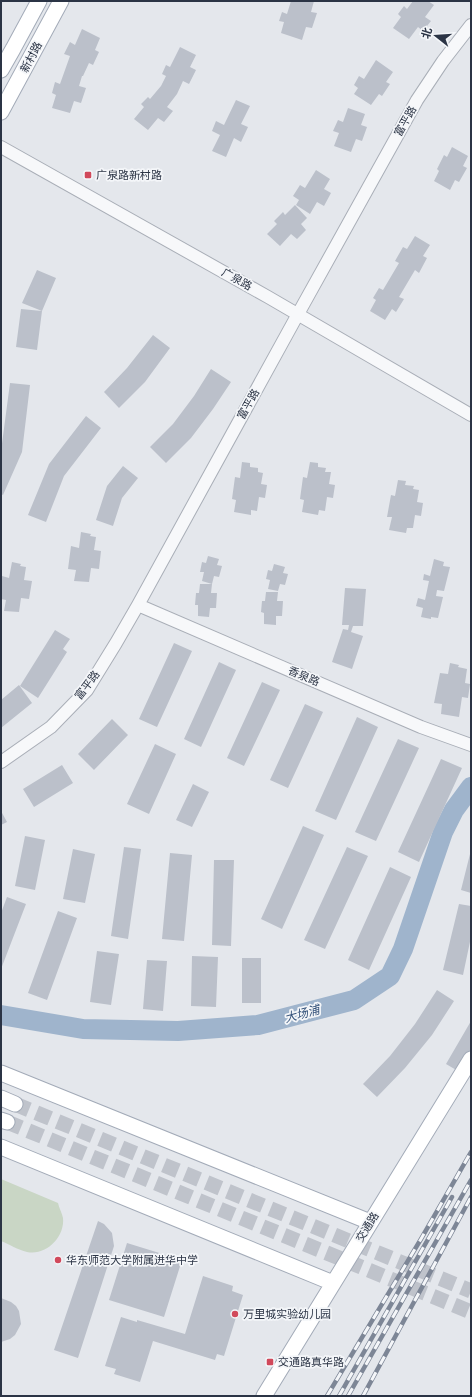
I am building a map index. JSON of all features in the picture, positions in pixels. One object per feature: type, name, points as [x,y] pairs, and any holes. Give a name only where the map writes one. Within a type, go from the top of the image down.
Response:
[{"type":"main road","name":"新村路","points":[[1,70],[39,1]]},
{"type":"main road","name":"新村路","points":[[1,112],[61,1]]},
{"type":"main road","name":"交通路","points":[[264,1396],[471,1059]]},
{"type":"main road","points":[[1,1073],[370,1222]]},
{"type":"main road","points":[[1,1147],[333,1283]]},
{"type":"street","name":"富平路","points":[[1,762],[51,727],[87,690],[138,605],[417,100],[443,61],[471,25]]},
{"type":"street","name":"广泉路","points":[[1,147],[298,314],[471,415]]},
{"type":"street","name":"香泉路","points":[[138,605],[421,727],[471,745]]},
{"type":"green space","points":[[1,1179],[58,1203],[63,1218],[63,1225],[61,1232],[53,1244],[41,1251],[27,1252],[1,1241]]},
{"type":"building","points":[[291,1],[314,1],[311,12],[317,13],[312,28],[306,27],[302,40],[281,33],[284,22],[279,21],[282,12],[287,14]]},
{"type":"building","points":[[413,1],[428,1],[434,5],[425,17],[431,21],[423,31],[418,27],[409,39],[393,28],[401,17],[398,14],[404,6],[407,9]]},
{"type":"building","points":[[82,29],[100,38],[95,50],[99,52],[93,65],[89,63],[82,76],[79,86],[86,88],[81,103],[74,101],[70,113],[52,108],[56,95],[52,93],[55,82],[60,84],[70,56],[64,54],[70,42],[75,45]]},
{"type":"building","points":[[180,47],[196,55],[190,67],[196,70],[189,84],[183,81],[177,94],[167,107],[173,111],[164,122],[158,118],[148,130],[134,119],[144,107],[141,104],[148,97],[150,99],[161,86],[166,76],[162,74],[166,65],[170,67]]},
{"type":"building","points":[[376,60],[393,72],[386,82],[390,84],[382,96],[379,94],[371,105],[354,94],[358,88],[354,85],[359,76],[364,79]]},
{"type":"building","points":[[236,100],[250,106],[241,124],[248,127],[241,142],[234,138],[226,157],[212,151],[220,135],[212,131],[216,121],[224,125]]},
{"type":"building","points":[[348,108],[365,114],[361,125],[367,127],[362,141],[356,139],[351,152],[334,146],[339,133],[333,131],[338,120],[343,122]]},
{"type":"building","points":[[452,147],[468,156],[463,166],[467,168],[459,182],[455,180],[450,190],[434,181],[439,171],[437,169],[444,155],[447,157]]},
{"type":"building","points":[[316,170],[330,179],[324,189],[331,193],[324,206],[317,202],[310,214],[296,205],[299,200],[293,196],[300,185],[305,188]]},
{"type":"building","points":[[295,205],[307,218],[301,224],[306,230],[297,239],[291,234],[280,246],[267,234],[277,224],[274,221],[283,212],[285,215]]},
{"type":"building","points":[[415,236],[430,245],[423,256],[427,258],[419,273],[415,270],[399,297],[404,299],[396,312],[392,309],[385,320],[370,311],[376,300],[373,298],[379,288],[383,290],[399,263],[395,261],[403,247],[407,249]]},
{"type":"building","points":[[37,270],[56,278],[42,311],[22,303]]},
{"type":"building","points":[[21,309],[42,311],[37,350],[16,347]]},
{"type":"building","points":[[153,335],[170,348],[145,382],[119,408],[104,392],[127,368]]},
{"type":"building","points":[[211,369],[231,382],[191,438],[166,463],[150,447],[173,424],[194,396]]},
{"type":"building","points":[[10,383],[30,385],[22,452],[3,495],[1,494],[1,451]]},
{"type":"building","points":[[86,416],[101,428],[64,476],[46,522],[28,515],[49,464]]},
{"type":"building","points":[[242,462],[250,463],[250,467],[258,468],[258,472],[263,473],[261,484],[267,485],[265,498],[259,497],[257,511],[251,510],[251,515],[234,512],[236,500],[232,499],[235,477],[240,478]]},
{"type":"building","points":[[310,462],[318,463],[318,467],[326,468],[325,472],[331,472],[329,484],[335,485],[333,498],[327,497],[325,511],[319,510],[318,515],[302,512],[304,500],[300,499],[303,477],[307,478]]},
{"type":"building","points":[[123,466],[138,478],[122,498],[113,526],[96,520],[107,486]]},
{"type":"building","points":[[398,480],[406,481],[405,485],[414,486],[413,489],[419,490],[417,502],[423,503],[421,516],[415,515],[413,528],[407,528],[406,533],[389,530],[392,517],[387,517],[391,495],[395,496]]},
{"type":"building","points":[[81,532],[91,534],[90,536],[96,537],[94,550],[101,551],[99,569],[91,568],[89,582],[74,581],[76,570],[68,569],[71,546],[79,548]]},
{"type":"building","points":[[208,556],[219,559],[217,565],[222,566],[219,577],[214,576],[212,584],[202,581],[204,572],[200,572],[202,562],[206,563]]},
{"type":"building","points":[[434,559],[444,562],[443,566],[450,567],[444,591],[437,590],[436,596],[443,597],[438,618],[431,617],[431,619],[421,617],[423,608],[416,606],[418,598],[425,600],[429,581],[423,580],[424,574],[430,576]]},
{"type":"building","points":[[12,562],[26,567],[24,580],[32,581],[29,599],[21,598],[19,612],[4,611],[6,600],[1,599],[2,576],[9,578]]},
{"type":"building","points":[[274,564],[285,567],[283,573],[288,574],[285,585],[280,584],[278,591],[268,589],[270,580],[266,579],[268,570],[272,571]]},
{"type":"building","points":[[200,584],[212,584],[211,593],[217,593],[216,608],[210,608],[209,617],[198,616],[198,605],[195,605],[196,593],[199,593]]},
{"type":"building","points":[[345,588],[366,589],[363,626],[353,626],[351,632],[363,636],[352,669],[332,662],[343,629],[348,630],[349,625],[342,625]]},
{"type":"building","points":[[266,592],[278,592],[277,601],[283,601],[282,616],[276,616],[276,625],[264,624],[264,613],[261,612],[262,601],[265,601]]},
{"type":"building","points":[[55,630],[70,639],[63,649],[67,652],[38,698],[20,686]]},
{"type":"building","points":[[174,643],[192,651],[157,727],[139,719]]},
{"type":"building","points":[[219,662],[236,670],[201,747],[184,739]]},
{"type":"building","points":[[450,663],[467,669],[465,683],[470,684],[468,698],[462,697],[459,717],[441,714],[442,704],[434,703],[440,673],[448,674]]},
{"type":"building","points":[[262,682],[280,690],[244,766],[227,758]]},
{"type":"building","points":[[19,685],[32,703],[1,728],[1,700]]},
{"type":"building","points":[[305,704],[323,712],[288,788],[270,780]]},
{"type":"building","points":[[357,717],[378,727],[336,820],[315,811]]},
{"type":"building","points":[[112,719],[128,735],[94,770],[78,754]]},
{"type":"building","points":[[398,739],[419,748],[376,841],[355,832]]},
{"type":"building","points":[[155,744],[176,754],[149,814],[127,804]]},
{"type":"building","points":[[441,759],[462,768],[419,862],[398,852]]},
{"type":"building","points":[[62,765],[73,783],[34,807],[23,789]]},
{"type":"building","points":[[193,784],[209,792],[192,827],[176,820]]},
{"type":"building","points":[[1,811],[7,822],[1,825]]},
{"type":"building","points":[[303,826],[324,835],[282,929],[261,919]]},
{"type":"building","points":[[25,836],[45,840],[35,890],[15,886]]},
{"type":"building","points":[[124,847],[141,849],[128,939],[111,936]]},
{"type":"building","points":[[347,847],[368,856],[325,949],[304,940]]},
{"type":"building","points":[[73,849],[95,854],[85,903],[63,899]]},
{"type":"building","points":[[170,853],[192,855],[184,941],[162,939]]},
{"type":"building","points":[[471,854],[471,893],[461,890]]},
{"type":"building","points":[[214,860],[234,860],[231,946],[212,945]]},
{"type":"building","points":[[390,867],[411,877],[369,970],[348,960]]},
{"type":"building","points":[[7,897],[26,904],[1,969],[1,913]]},
{"type":"building","points":[[459,904],[471,906],[471,937],[463,975],[443,970]]},
{"type":"building","points":[[58,911],[77,918],[47,1000],[28,993]]},
{"type":"building","points":[[97,951],[119,954],[111,1005],[90,1002]]},
{"type":"building","points":[[192,956],[218,957],[216,1007],[191,1006]]},
{"type":"building","points":[[242,958],[261,958],[261,1003],[242,1003]]},
{"type":"building","points":[[147,960],[167,961],[163,1011],[143,1009]]},
{"type":"building","points":[[437,990],[454,1001],[432,1035],[405,1068],[377,1097],[363,1084],[390,1056],[415,1024]]},
{"type":"building","points":[[471,1021],[471,1049],[458,1071],[446,1064]]},
{"type":"building","points":[[98,1221],[104,1224],[112,1233],[114,1246],[78,1358],[54,1350]]},
{"type":"building","points":[[127,1243],[182,1260],[164,1317],[109,1300]]},
{"type":"building","points":[[203,1276],[233,1286],[232,1291],[243,1295],[224,1356],[217,1354],[215,1360],[153,1341],[140,1382],[114,1374],[116,1369],[105,1366],[121,1317],[137,1322],[137,1320],[185,1334]]},
{"type":"building","points":[[1,1298],[16,1306],[19,1311],[21,1324],[15,1335],[10,1339],[1,1342]]},
{"type":"waterway","name":"大场浦","points":[[1,1015],[83,1029],[178,1031],[258,1025],[354,1000],[390,976],[403,949],[443,832],[454,810],[471,787]]},
{"type":"tunnel","points":[[15,1104],[471,1291]]},
{"type":"tunnel","points":[[7,1122],[471,1312]]},
{"type":"railway","points":[[327,1396],[471,1152]]},
{"type":"railway","points":[[348,1396],[471,1180]]},
{"type":"railway","points":[[339,1396],[452,1197]]},
{"type":"railway","points":[[363,1396],[471,1197]]},
{"type":"place","name":"广泉路新村路","points":[[88,175]]},
{"type":"place","name":"华东师范大学附属进华中学","points":[[58,1260]]},
{"type":"place","name":"万里城实验幼儿园","points":[[235,1314]]},
{"type":"place","name":"交通路真华路","points":[[270,1362]]}]
